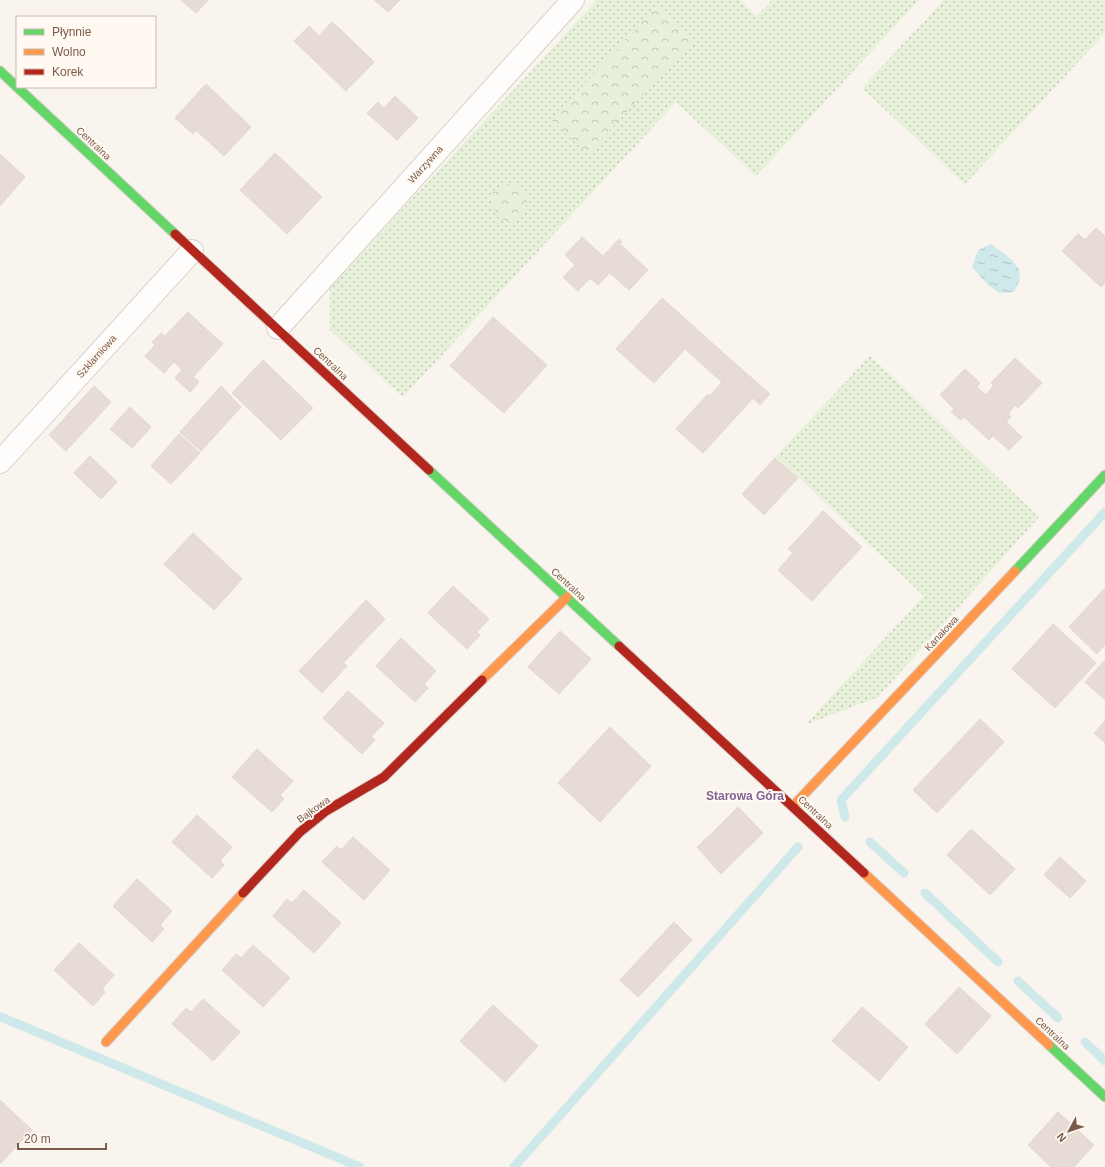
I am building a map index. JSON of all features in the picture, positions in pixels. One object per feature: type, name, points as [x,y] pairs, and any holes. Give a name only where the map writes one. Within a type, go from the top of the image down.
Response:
[{"type":"street","name":"Warzywna","points":[[278,328],[573,0]]},
{"type":"street","name":"Centralna","points":[[0,71],[16,86]]},
{"type":"street","name":"Centralna","points":[[18,88],[1105,1097]]},
{"type":"street","name":"Szklarniowa","points":[[0,462],[192,251]]},
{"type":"street","name":"Kanałowa","points":[[793,806],[1105,475]]},
{"type":"street","name":"Bajkowa","points":[[106,1042],[300,832],[326,811],[384,777],[567,597]]},
{"type":"green space","points":[[597,0],[739,0],[757,16],[772,0],[919,0],[756,176],[676,102],[403,397],[330,330],[330,287]]},
{"type":"green space","points":[[944,0],[1105,0],[1105,33],[965,184],[862,88]]},
{"type":"green space","points":[[656,7],[692,41],[588,154],[551,120]]},
{"type":"green space","points":[[512,182],[528,196],[524,216],[507,224],[491,206],[493,191]]},
{"type":"green space","points":[[870,356],[1039,517],[878,697],[805,725],[924,596],[776,456]]},
{"type":"water","points":[[991,244],[1010,258],[1017,267],[1020,279],[1014,292],[1000,293],[988,285],[972,267],[978,250]]},
{"type":"building","points":[[181,0],[208,0],[196,13]]},
{"type":"building","points":[[374,0],[400,0],[388,12]]},
{"type":"building","points":[[332,22],[342,31],[314,60],[294,41],[309,26],[319,36]]},
{"type":"building","points":[[342,31],[374,62],[346,91],[314,60]]},
{"type":"building","points":[[206,84],[251,127],[224,156],[196,130],[193,134],[175,118]]},
{"type":"building","points":[[395,96],[418,118],[397,140],[367,113],[378,102],[384,108]]},
{"type":"building","points":[[275,153],[322,197],[287,234],[240,190]]},
{"type":"building","points":[[0,154],[25,177],[0,206]]},
{"type":"building","points":[[1096,228],[1105,236],[1105,283],[1101,287],[1062,251],[1078,234],[1085,240]]},
{"type":"building","points":[[582,237],[615,267],[598,285],[590,278],[578,291],[563,277],[575,265],[565,255]]},
{"type":"building","points":[[619,239],[622,242],[620,244],[648,270],[629,290],[610,273],[615,267],[603,256]]},
{"type":"building","points":[[662,298],[730,359],[715,376],[685,349],[654,383],[616,349]]},
{"type":"building","points":[[188,312],[205,328],[164,373],[145,356],[155,345],[152,342],[161,333],[165,336]]},
{"type":"building","points":[[493,317],[547,365],[504,413],[450,366]]},
{"type":"building","points":[[205,328],[223,344],[193,377],[199,382],[190,392],[175,378],[182,370],[174,362]]},
{"type":"building","points":[[1015,358],[1042,383],[1018,408],[1015,405],[1008,414],[1011,417],[1006,422],[1022,437],[1009,450],[993,436],[989,440],[964,417],[961,420],[951,412],[954,409],[940,395],[965,369],[980,383],[977,387],[986,395],[994,385],[991,383]]},
{"type":"building","points":[[730,359],[770,394],[760,405],[753,398],[703,453],[676,429],[708,394],[710,396],[722,382],[715,376]]},
{"type":"building","points":[[263,360],[313,408],[281,440],[232,393]]},
{"type":"building","points":[[94,386],[111,402],[66,451],[49,435]]},
{"type":"building","points":[[221,386],[241,407],[201,451],[180,432]]},
{"type":"building","points":[[130,407],[151,427],[132,448],[110,429]]},
{"type":"building","points":[[179,434],[200,453],[171,484],[151,466]]},
{"type":"building","points":[[90,456],[117,482],[101,499],[74,473]]},
{"type":"building","points":[[775,458],[798,478],[764,515],[742,494]]},
{"type":"building","points":[[823,511],[862,547],[843,567],[805,531]]},
{"type":"building","points":[[805,531],[843,567],[812,601],[778,570],[793,553],[788,549]]},
{"type":"building","points":[[193,533],[242,579],[214,610],[164,564]]},
{"type":"building","points":[[453,586],[489,619],[477,632],[480,635],[467,649],[428,613]]},
{"type":"building","points":[[1105,588],[1105,645],[1097,654],[1069,627]]},
{"type":"building","points":[[366,600],[385,619],[344,662],[325,644]]},
{"type":"building","points":[[1053,624],[1096,663],[1055,708],[1012,669]]},
{"type":"building","points":[[560,631],[591,659],[559,694],[528,667]]},
{"type":"building","points":[[401,638],[436,671],[424,684],[428,688],[415,702],[376,666]]},
{"type":"building","points":[[325,644],[347,666],[322,693],[299,671]]},
{"type":"building","points":[[1105,660],[1105,700],[1085,682]]},
{"type":"building","points":[[348,691],[384,723],[371,737],[375,740],[362,754],[323,718]]},
{"type":"building","points":[[980,719],[1004,742],[937,813],[913,790]]},
{"type":"building","points":[[1105,721],[1105,743],[1094,733]]},
{"type":"building","points":[[610,727],[651,766],[600,822],[558,783]]},
{"type":"building","points":[[257,749],[293,781],[280,795],[284,799],[272,812],[232,777]]},
{"type":"building","points":[[738,807],[763,833],[737,858],[713,832]]},
{"type":"building","points":[[197,815],[232,847],[220,861],[224,865],[212,878],[172,842]]},
{"type":"building","points":[[971,829],[1015,869],[990,895],[947,855]]},
{"type":"building","points":[[713,832],[737,858],[721,874],[697,847]]},
{"type":"building","points":[[353,837],[390,870],[364,900],[322,862],[337,846],[341,850]]},
{"type":"building","points":[[1060,857],[1086,881],[1070,898],[1044,875]]},
{"type":"building","points":[[137,879],[172,911],[160,925],[164,929],[152,942],[113,906]]},
{"type":"building","points":[[304,890],[341,923],[314,953],[273,916],[287,899],[292,903]]},
{"type":"building","points":[[674,922],[692,940],[638,997],[620,980]]},
{"type":"building","points":[[79,943],[114,975],[102,989],[105,992],[93,1006],[54,970]]},
{"type":"building","points":[[253,945],[290,978],[263,1007],[222,970],[236,954],[241,958]]},
{"type":"building","points":[[959,987],[991,1016],[957,1054],[925,1024]]},
{"type":"building","points":[[203,999],[240,1032],[213,1061],[172,1024],[186,1008],[191,1012]]},
{"type":"building","points":[[493,1005],[538,1046],[505,1082],[460,1041]]},
{"type":"building","points":[[862,1007],[908,1047],[879,1081],[832,1041]]},
{"type":"building","points":[[0,1100],[32,1130],[0,1164]]},
{"type":"building","points":[[1058,1112],[1094,1145],[1074,1167],[1051,1167],[1028,1145]]},
{"type":"waterway","points":[[845,817],[841,800],[1105,512]]},
{"type":"waterway","points":[[870,842],[904,873]]},
{"type":"waterway","points":[[514,1167],[798,847]]},
{"type":"waterway","points":[[925,893],[998,962]]},
{"type":"waterway","points":[[1018,981],[1058,1018]]},
{"type":"waterway","points":[[1,1017],[360,1167]]},
{"type":"waterway","points":[[1085,1042],[1105,1061]]},
{"type":"traffic: fast","points":[[0,71],[16,86]]},
{"type":"traffic: fast","points":[[18,88],[175,234]]},
{"type":"traffic: fast","points":[[429,470],[619,646]]},
{"type":"traffic: fast","points":[[1015,571],[1105,475]]},
{"type":"traffic: fast","points":[[1049,1045],[1105,1097]]},
{"type":"traffic: slow","points":[[793,806],[1015,571]]},
{"type":"traffic: slow","points":[[482,680],[567,597]]},
{"type":"traffic: slow","points":[[864,873],[1049,1045]]},
{"type":"traffic: slow","points":[[106,1042],[243,893]]},
{"type":"traffic: jam","points":[[175,234],[429,470]]},
{"type":"traffic: jam","points":[[619,646],[864,873]]},
{"type":"traffic: jam","points":[[243,893],[300,832],[326,811],[384,777],[482,680]]},
{"type":"district","name":"Starowa Góra","points":[[745,796]]}]
